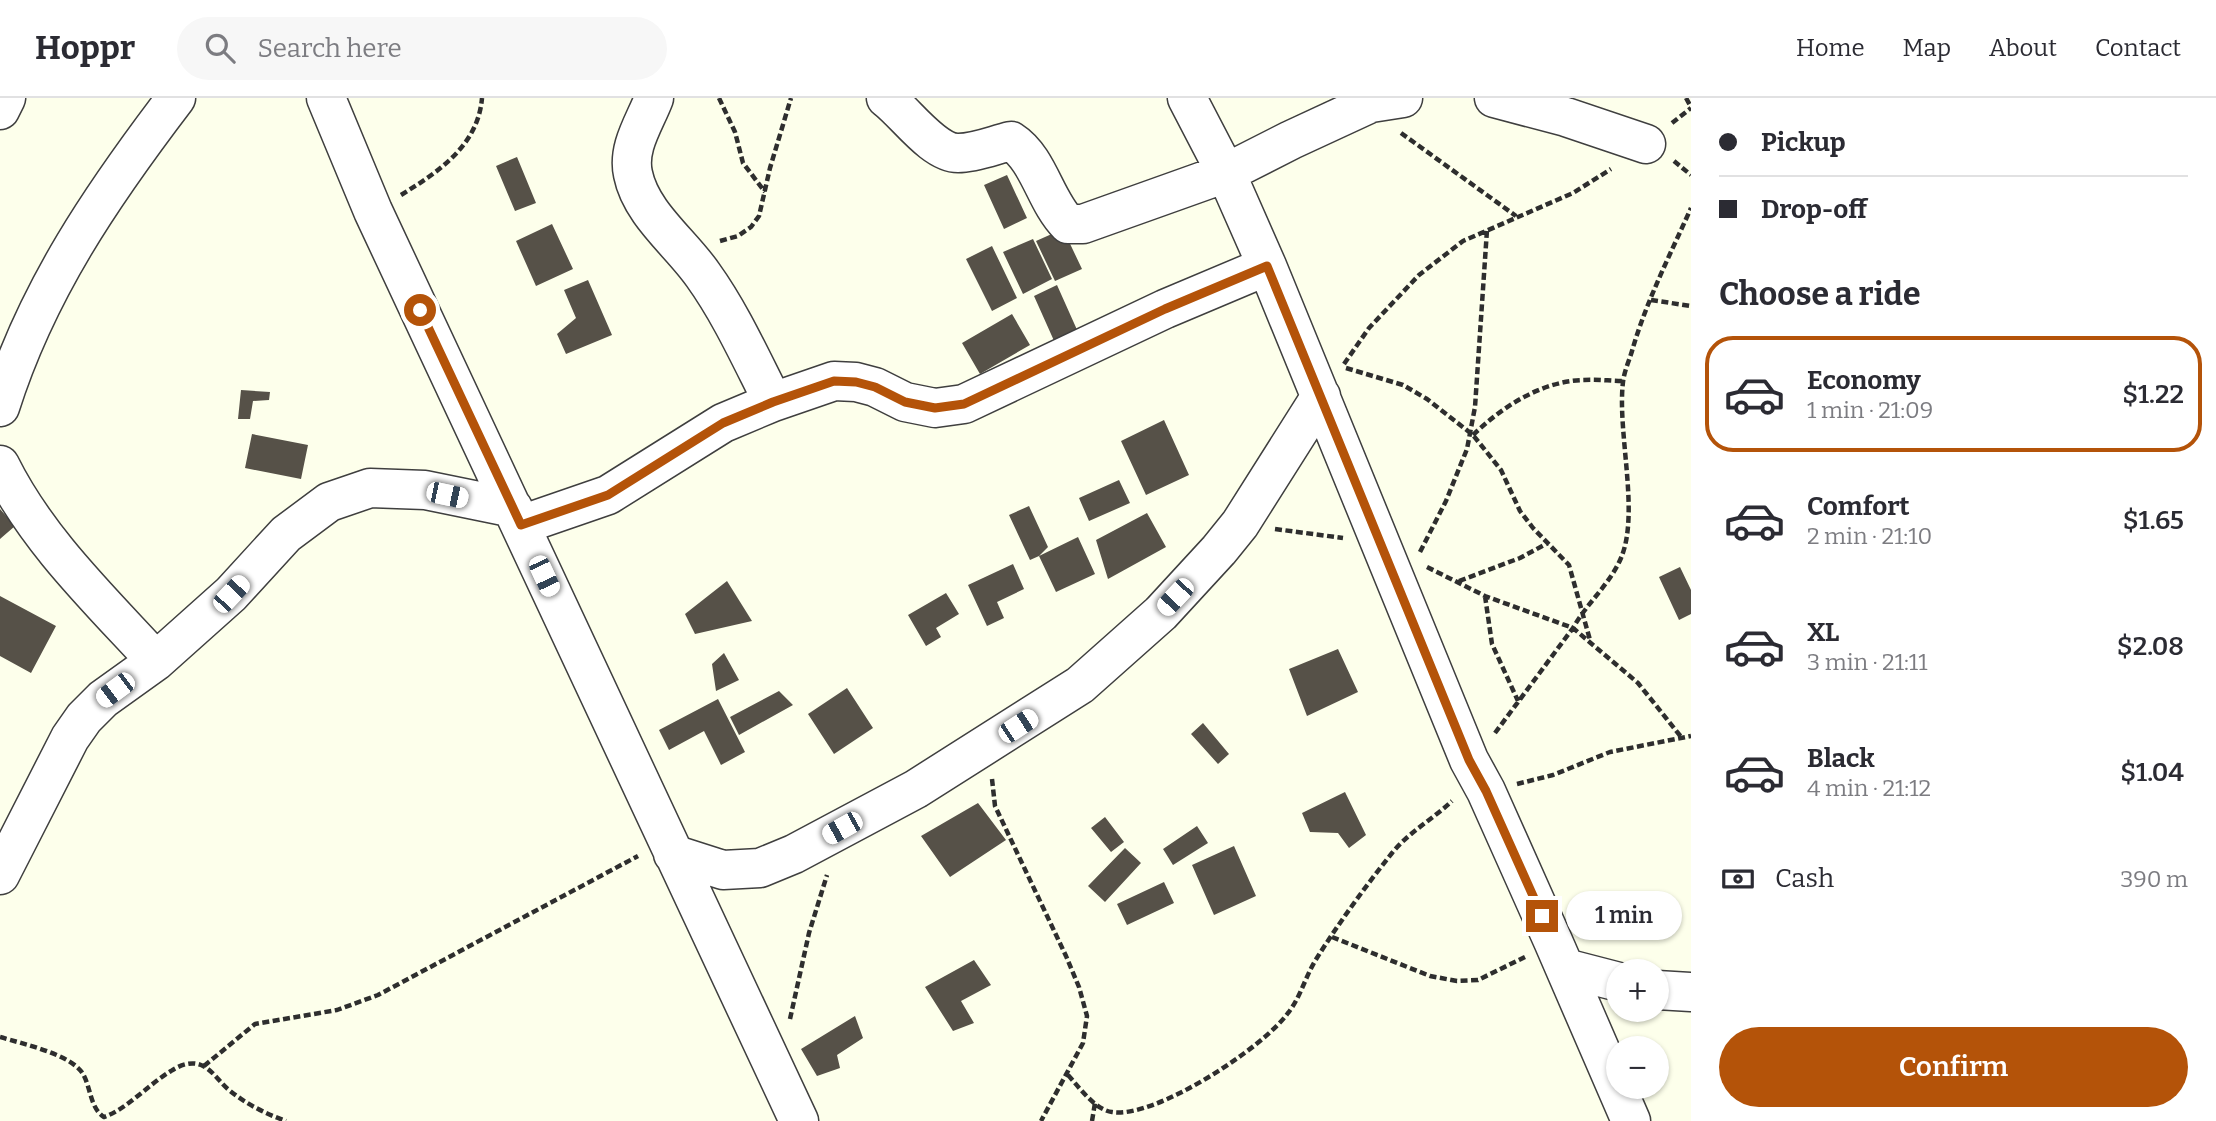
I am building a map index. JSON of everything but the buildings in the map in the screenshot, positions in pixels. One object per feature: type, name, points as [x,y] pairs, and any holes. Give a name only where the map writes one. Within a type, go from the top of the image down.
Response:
[{"type":"street","points":[[0,110],[6,98]]},
{"type":"street","points":[[0,407],[11,338],[120,171],[176,98]]},
{"type":"street","points":[[326,98],[373,211],[799,1121]]},
{"type":"street","points":[[654,98],[637,135],[632,155],[633,174],[641,194],[655,216],[703,274],[736,328],[773,402]]},
{"type":"street","points":[[886,98],[940,149],[955,153],[972,152],[1011,141],[1019,146],[1058,213],[1068,224],[1083,224],[1226,173],[1311,130],[1387,101]]},
{"type":"street","points":[[1187,98],[1226,173],[1321,396],[1399,555],[1478,776],[1631,1121]]},
{"type":"street","points":[[1494,98],[1566,117],[1646,144]]},
{"type":"street","points":[[4,854],[84,718],[103,699],[156,661],[231,594],[286,534],[329,502],[370,488],[425,490],[517,517],[608,495],[723,423],[773,402],[834,381],[856,382],[875,387],[905,402],[935,408],[964,404],[1165,309],[1267,266]]},
{"type":"street","points":[[670,848],[723,870],[760,868],[794,855],[916,789],[1080,685],[1161,613],[1219,550],[1240,524],[1321,396]]},
{"type":"street","points":[[0,465],[15,494],[66,562],[156,661]]},
{"type":"street","points":[[1559,954],[1606,976]]},
{"type":"street","points":[[1669,991],[1691,992]]},
{"type":"path","points":[[373,211],[437,172],[458,152],[473,130],[482,98]]},
{"type":"path","points":[[719,98],[735,132],[743,163],[765,192]]},
{"type":"path","points":[[678,245],[716,242],[738,236],[751,227],[759,216],[770,167],[791,98]]},
{"type":"path","points":[[1590,641],[1569,565],[1520,511],[1501,470],[1472,433],[1427,399],[1403,385],[1341,367],[1369,328],[1419,275],[1463,241],[1573,194],[1646,144],[1691,107],[1686,98]]},
{"type":"path","points":[[1387,101],[1397,130],[1516,217]]},
{"type":"path","points":[[1068,1075],[1095,1103],[1110,1112],[1132,1112],[1161,1103],[1238,1058],[1289,1013],[1317,959],[1394,850],[1478,776],[1500,727],[1582,612],[1610,578],[1622,556],[1629,525],[1623,435],[1623,381],[1638,331],[1691,208]]},
{"type":"path","points":[[1399,555],[1446,501],[1472,433],[1487,230]]},
{"type":"path","points":[[1651,300],[1691,306]]},
{"type":"path","points":[[1472,433],[1500,411],[1554,385],[1582,380],[1623,381]]},
{"type":"path","points":[[1240,524],[1339,538],[1399,555],[1485,596],[1573,628],[1638,683],[1682,738]]},
{"type":"path","points":[[1458,582],[1520,558],[1548,543]]},
{"type":"path","points":[[1485,596],[1492,644],[1518,702]]},
{"type":"path","points":[[1478,776],[1553,775],[1611,752],[1691,736]]},
{"type":"path","points":[[997,740],[992,772],[995,806],[1066,956],[1087,1016],[1083,1043],[1041,1121]]},
{"type":"path","points":[[789,1029],[809,933],[842,828]]},
{"type":"path","points":[[204,1066],[255,1024],[337,1010],[378,995],[670,848]]},
{"type":"path","points":[[1332,937],[1430,976],[1457,981],[1478,979],[1559,954]]},
{"type":"path","points":[[0,1037],[66,1059],[78,1066],[85,1077],[98,1113],[104,1117],[113,1114],[147,1086],[174,1069],[192,1062],[204,1066],[248,1104],[286,1121]]},
{"type":"path","points":[[1092,1121],[1095,1103]]},
{"type":"route","points":[[420,310],[521,525],[608,495],[723,423],[773,402],[834,381],[856,382],[875,387],[905,402],[935,408],[964,404],[1165,309],[1267,266],[1469,760],[1486,791],[1542,916]]}]
